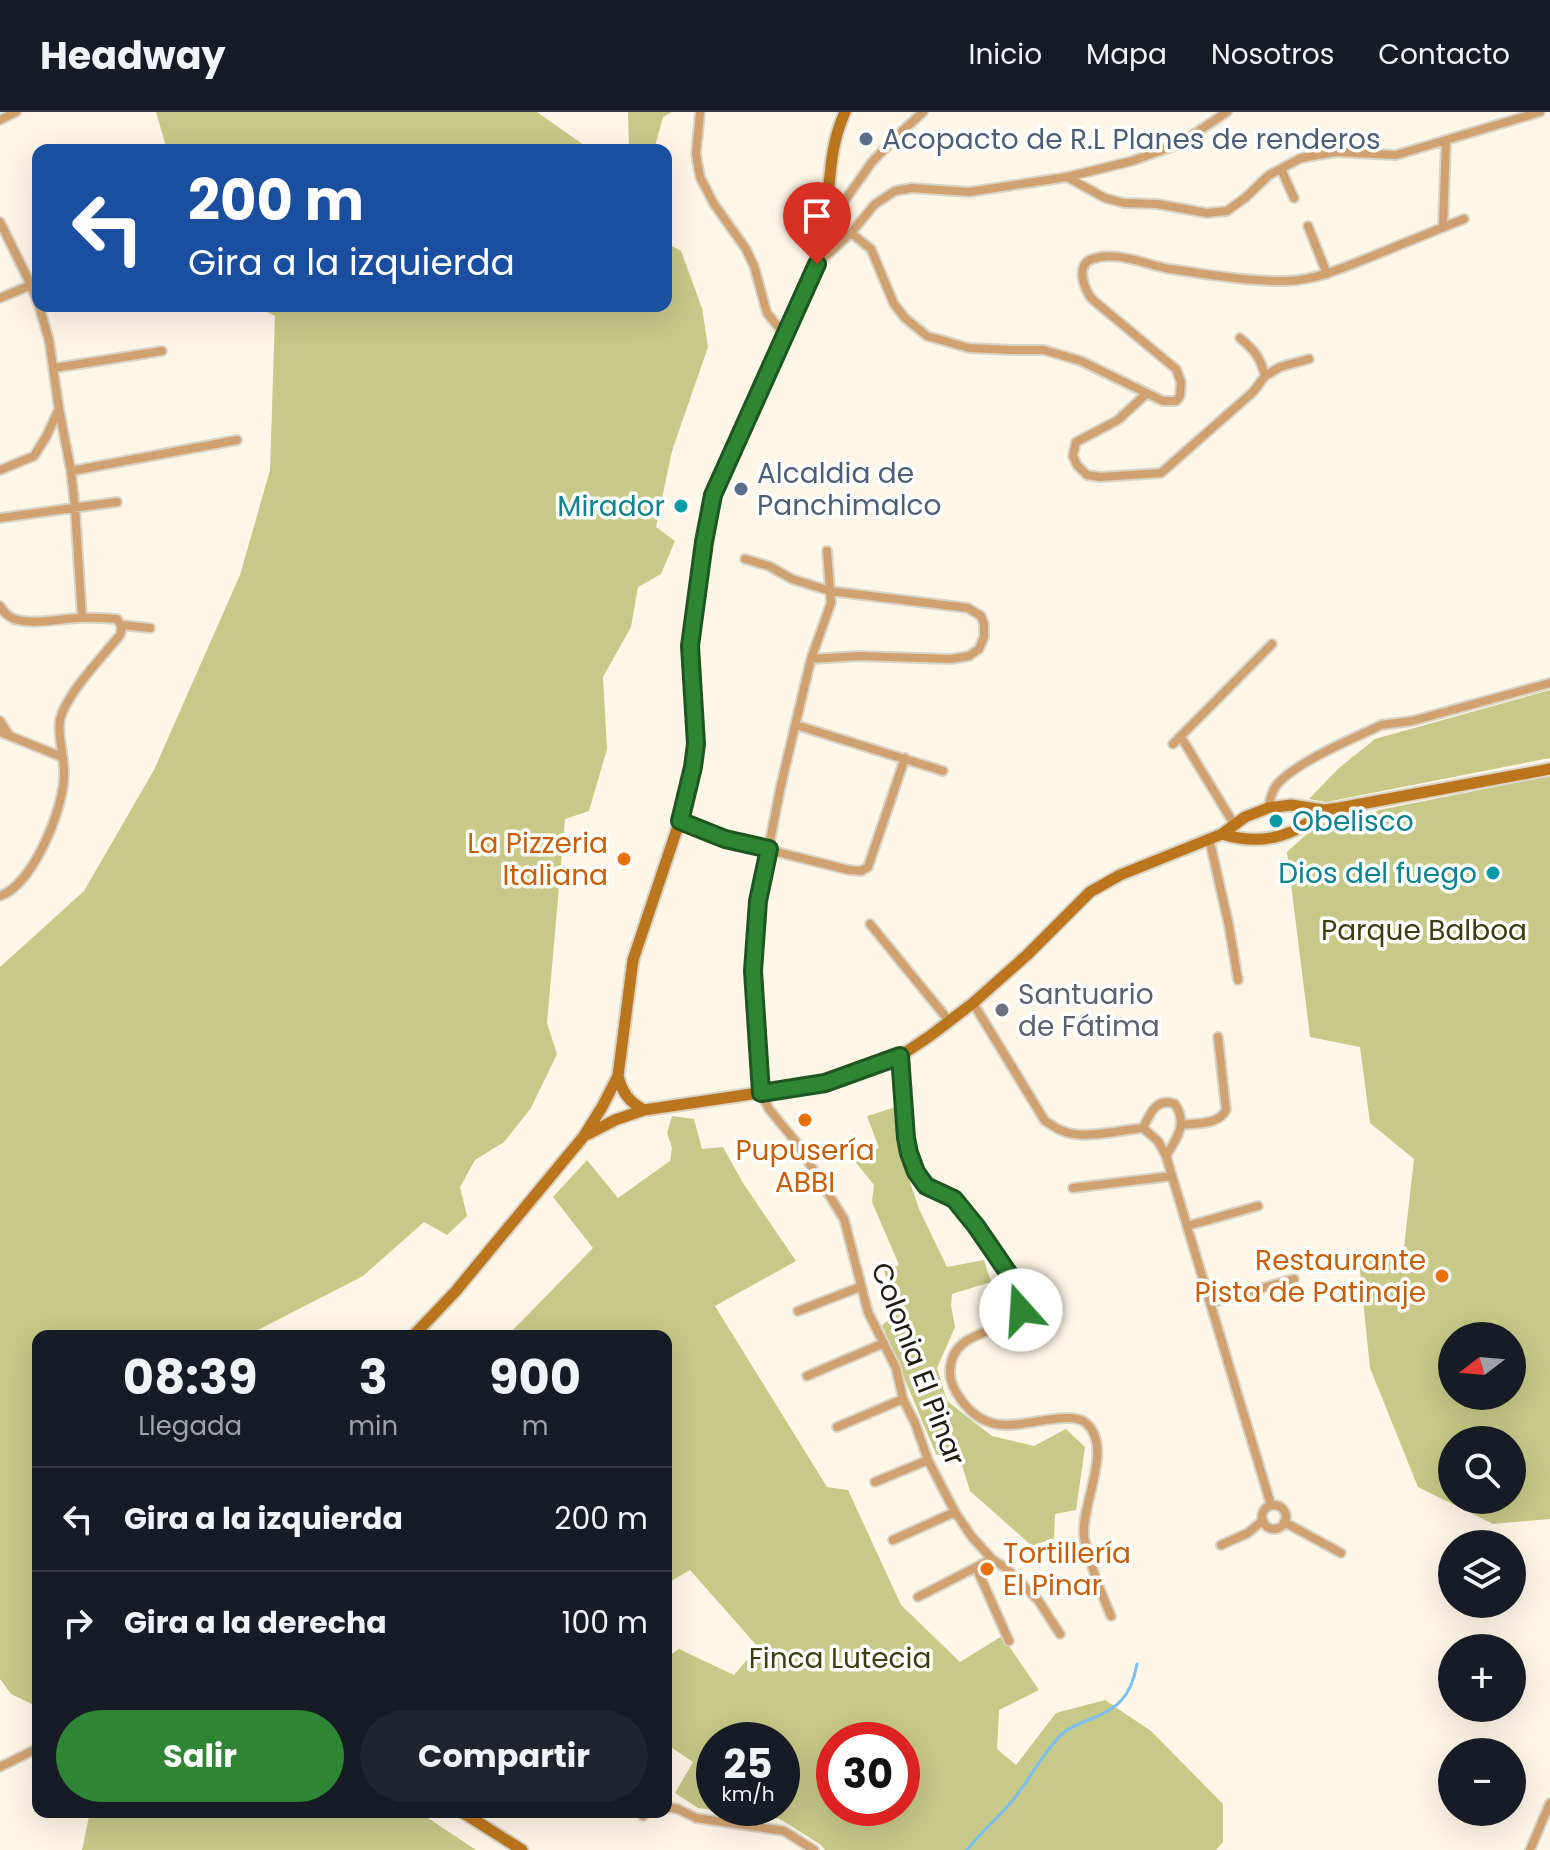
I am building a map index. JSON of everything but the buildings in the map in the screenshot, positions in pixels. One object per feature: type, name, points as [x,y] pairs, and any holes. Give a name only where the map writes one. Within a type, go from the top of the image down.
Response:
[{"type":"main road","points":[[419,1330],[455,1292],[584,1136],[618,1076],[633,960],[680,821],[693,767],[696,744],[690,646],[708,517],[716,486],[817,264],[828,202],[831,156],[845,112]]},
{"type":"main road","points":[[828,202],[841,207]]},
{"type":"main road","points":[[584,1136],[644,1110],[825,1083],[900,1056],[973,1003],[1090,892],[1136,867],[1222,834],[1245,817],[1268,808],[1302,805],[1324,810],[1550,769]]},
{"type":"main road","points":[[1222,834],[1246,840],[1283,836],[1305,825],[1324,810]]},
{"type":"main road","points":[[618,1076],[624,1093],[644,1110]]},
{"type":"main road","points":[[471,1818],[522,1850]]},
{"type":"street","points":[[0,120],[16,112]]},
{"type":"street","points":[[700,112],[696,154],[700,177],[714,204],[746,249],[767,313],[785,335]]},
{"type":"street","points":[[824,230],[872,162],[923,112]]},
{"type":"street","points":[[817,264],[851,233],[875,204],[895,191],[912,188],[969,192],[1067,177],[1132,161],[1179,144],[1227,112]]},
{"type":"street","points":[[1067,177],[1105,198],[1124,203],[1157,204],[1207,213],[1227,211],[1269,175],[1301,158],[1335,152],[1396,155],[1540,112]]},
{"type":"street","points":[[1443,227],[1446,141]]},
{"type":"street","points":[[1281,169],[1294,198]]},
{"type":"street","points":[[851,233],[871,249],[894,304],[927,336],[969,348],[1044,350],[1081,361],[1163,401],[1176,401],[1181,390],[1176,369],[1088,294],[1083,276],[1084,264],[1088,260],[1108,256],[1171,269],[1259,280],[1301,280],[1327,274],[1464,219]]},
{"type":"street","points":[[0,222],[32,288]]},
{"type":"street","points":[[1308,226],[1327,274]]},
{"type":"street","points":[[0,298],[31,285]]},
{"type":"street","points":[[40,312],[49,340],[71,471],[82,618]]},
{"type":"street","points":[[1240,338],[1262,361],[1265,376]]},
{"type":"street","points":[[54,368],[162,351]]},
{"type":"street","points":[[1146,394],[1118,420],[1076,442],[1073,456],[1087,475],[1161,473],[1253,392],[1265,376],[1280,367],[1309,359]]},
{"type":"street","points":[[0,470],[34,456],[59,409]]},
{"type":"street","points":[[71,471],[237,440]]},
{"type":"street","points":[[0,518],[117,502]]},
{"type":"street","points":[[761,1093],[753,971],[758,901],[811,659],[831,603],[827,551]]},
{"type":"street","points":[[745,559],[830,591],[968,608],[981,616],[984,624],[984,637],[979,649],[969,656],[951,659],[859,656],[811,659]]},
{"type":"street","points":[[0,606],[16,620],[117,619],[122,625],[150,628]]},
{"type":"street","points":[[0,896],[18,884],[44,846],[62,800],[64,774],[60,721],[74,691],[120,635],[122,625]]},
{"type":"street","points":[[1234,824],[1177,741],[1272,644]]},
{"type":"street","points":[[1268,808],[1274,789],[1286,777],[1381,725],[1412,721],[1550,683]]},
{"type":"street","points":[[0,721],[5,734],[62,757]]},
{"type":"street","points":[[796,725],[943,771]]},
{"type":"street","points":[[680,821],[725,839],[861,871],[868,867],[905,758]]},
{"type":"street","points":[[1209,838],[1238,980]]},
{"type":"street","points":[[870,924],[950,1022]]},
{"type":"street","points":[[973,1003],[1045,1121],[1070,1133],[1143,1128],[1158,1141],[1166,1156],[1271,1505]]},
{"type":"street","points":[[1182,1125],[1215,1121],[1223,1117],[1226,1110],[1218,1037]]},
{"type":"street","points":[[900,1056],[906,1138],[916,1172],[926,1186],[954,1199],[1024,1296],[1021,1310],[1006,1323],[963,1341],[952,1357],[949,1375],[954,1390],[968,1408],[988,1422],[1006,1426],[1025,1425],[1049,1418],[1075,1418],[1086,1423],[1095,1437],[1098,1454],[1084,1534],[1095,1580],[1111,1616]]},
{"type":"street","name":"Colonia El Pinar","points":[[761,1093],[844,1219],[868,1312],[896,1368],[903,1399],[928,1460],[955,1512],[992,1559],[1006,1568],[1038,1600],[1060,1634]]},
{"type":"street","points":[[1143,1128],[1151,1110],[1159,1104],[1175,1104],[1182,1125],[1166,1156]]},
{"type":"street","points":[[1073,1188],[1172,1176]]},
{"type":"street","points":[[1187,1226],[1258,1206]]},
{"type":"street","points":[[1210,1303],[1294,1279]]},
{"type":"street","points":[[798,1311],[860,1287]]},
{"type":"street","points":[[807,1376],[884,1343]]},
{"type":"street","points":[[837,1427],[903,1399]]},
{"type":"street","points":[[875,1482],[928,1460]]},
{"type":"street","points":[[1221,1545],[1248,1533],[1263,1520],[1264,1511],[1271,1505],[1277,1505],[1285,1512],[1281,1526],[1270,1528],[1263,1520]]},
{"type":"street","points":[[893,1540],[955,1512]]},
{"type":"street","points":[[1284,1522],[1341,1553]]},
{"type":"street","points":[[918,1597],[992,1559]]},
{"type":"street","points":[[976,1567],[1009,1641]]},
{"type":"street","points":[[0,1767],[32,1751]]},
{"type":"street","points":[[1530,1850],[1550,1803]]},
{"type":"street","points":[[672,1808],[696,1818],[784,1831],[814,1850]]},
{"type":"green space","points":[[156,112],[537,112],[582,144],[165,144]]},
{"type":"green space","points":[[628,112],[672,112],[663,117],[656,144],[629,144]]},
{"type":"green space","points":[[672,246],[681,251],[702,308],[708,347],[672,451],[656,527],[675,541],[661,574],[638,587],[631,627],[603,677],[607,749],[589,811],[565,819],[547,1023],[557,1054],[531,1108],[504,1142],[475,1160],[460,1187],[467,1216],[447,1235],[424,1222],[363,1276],[258,1330],[32,1330],[32,1704],[11,1694],[0,1679],[0,967],[84,891],[154,770],[240,575],[270,470],[275,316],[267,312],[672,312]]},
{"type":"green space","points":[[1550,690],[1550,758],[1326,802],[1309,799],[1339,768],[1375,739]]},
{"type":"green space","name":"Parque Balboa","points":[[1550,776],[1550,1519],[1493,1524],[1473,1514],[1526,1514],[1526,1426],[1438,1426],[1438,1497],[1418,1487],[1370,1368],[1359,1262],[1403,1256],[1414,1159],[1370,1123],[1360,1047],[1310,1037],[1287,852],[1319,823],[1358,821],[1379,810]]},
{"type":"green space","points":[[896,1107],[896,1140],[919,1209],[947,1267],[984,1260],[991,1282],[952,1294],[955,1327],[937,1368],[947,1401],[992,1436],[1034,1446],[1066,1429],[1085,1447],[1076,1510],[1055,1514],[1054,1538],[1032,1546],[970,1491],[962,1465],[936,1454],[882,1325],[897,1313],[884,1271],[899,1265],[872,1202],[874,1185],[854,1160],[879,1148],[867,1116]]},
{"type":"green space","name":"Finca Lutecia","points":[[672,1116],[694,1119],[702,1149],[723,1147],[743,1183],[796,1261],[715,1306],[827,1487],[848,1490],[901,1605],[960,1662],[1002,1636],[1039,1690],[999,1710],[997,1749],[1016,1765],[1056,1713],[1105,1700],[1151,1731],[1223,1804],[1223,1842],[1216,1850],[825,1850],[791,1826],[800,1826],[800,1722],[696,1722],[696,1807],[675,1793],[693,1762],[672,1748],[672,1654],[679,1649],[734,1675],[758,1647],[690,1570],[672,1580],[672,1330],[513,1330],[593,1248],[553,1197],[587,1160],[618,1198],[670,1161],[672,1148],[667,1133]]},
{"type":"green space","points":[[89,1818],[428,1818],[476,1850],[82,1850]]},
{"type":"waterway","points":[[967,1850],[1013,1800],[1048,1750],[1064,1733],[1122,1700],[1131,1685],[1137,1664]]},
{"type":"place","name":"Acopacto de R.L Planes de renderos","points":[[866,139]]},
{"type":"place","name":"Alcaldia de Panchimalco","points":[[741,489]]},
{"type":"place","name":"Mirador","points":[[681,506]]},
{"type":"place","name":"Obelisco","points":[[1276,821]]},
{"type":"place","name":"La Pizzeria Italiana","points":[[624,859]]},
{"type":"place","name":"Dios del fuego","points":[[1493,873]]},
{"type":"place","name":"Santuario de Fátima","points":[[1002,1010]]},
{"type":"place","name":"Pupusería ABBI","points":[[805,1120]]},
{"type":"place","name":"Restaurante Pista de Patinaje","points":[[1442,1276]]},
{"type":"place","name":"Tortillería El Pinar","points":[[987,1569]]},
{"type":"route","points":[[817,264],[713,495],[690,646],[696,744],[680,821],[725,839],[769,849],[758,901],[753,971],[761,1093],[825,1083],[900,1056],[906,1138],[916,1172],[926,1186],[954,1199],[976,1226],[1024,1296],[1021,1310]]}]
